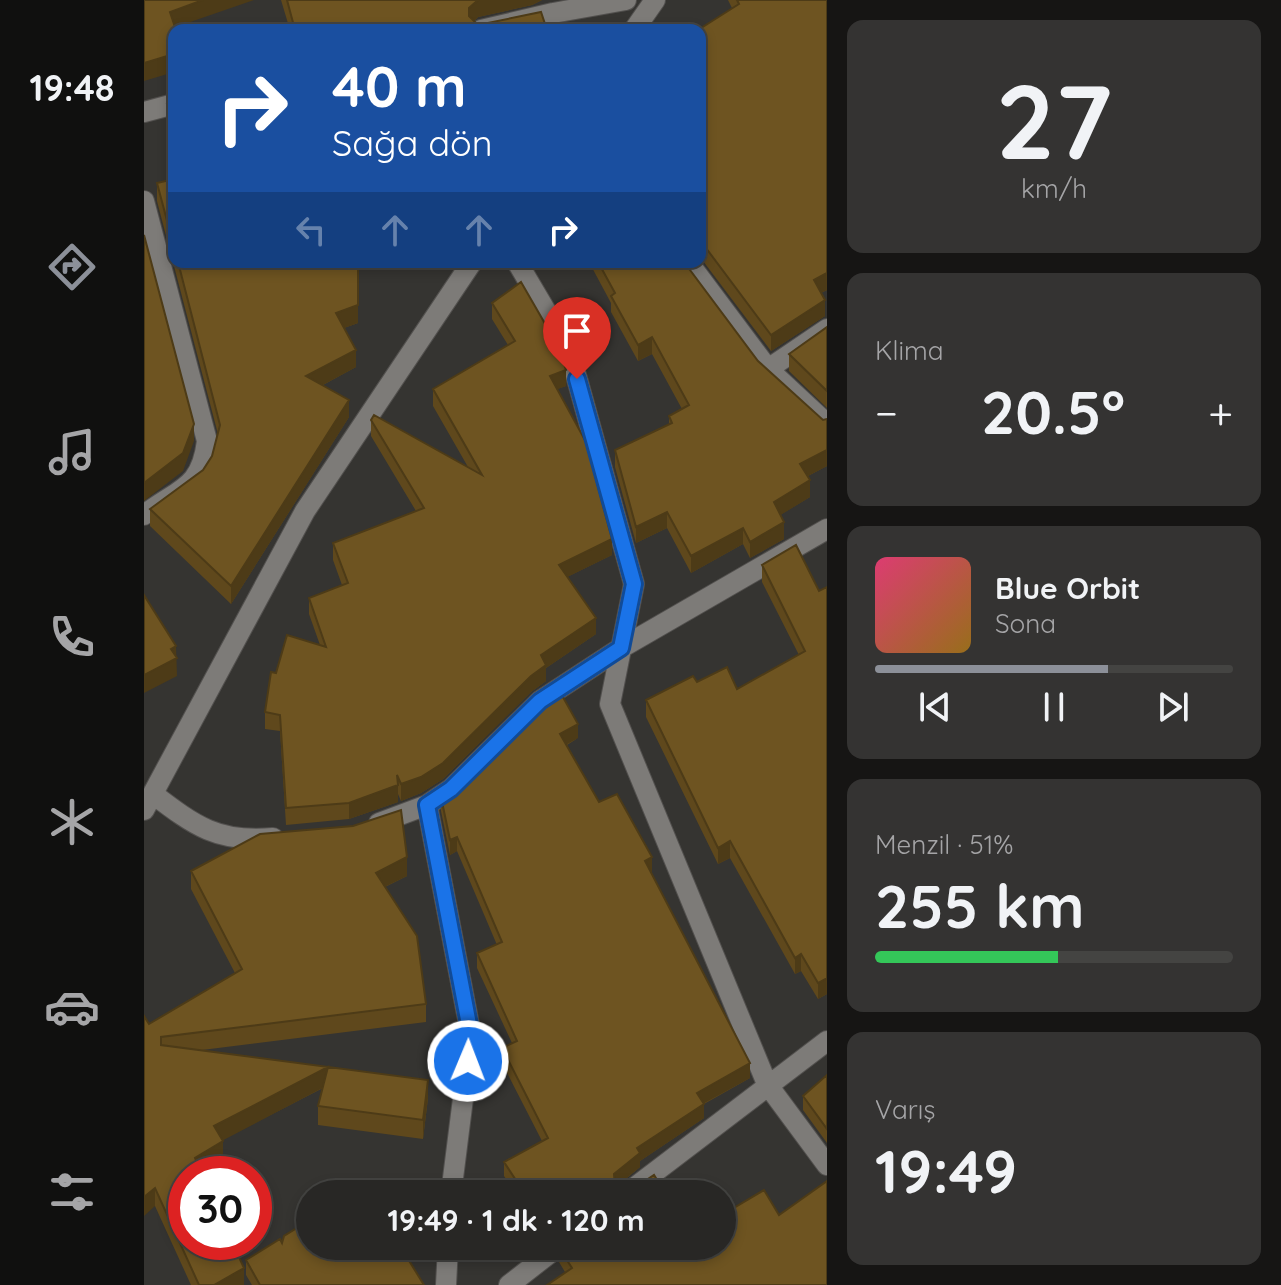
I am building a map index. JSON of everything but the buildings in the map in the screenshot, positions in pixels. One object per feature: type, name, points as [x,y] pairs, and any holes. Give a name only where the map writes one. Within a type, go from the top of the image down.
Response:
[{"type":"street","points":[[498,24],[551,6],[626,0]]},
{"type":"street","points":[[638,24],[655,0]]},
{"type":"street","points":[[144,112],[168,106]]},
{"type":"street","points":[[144,201],[207,441],[204,464],[190,485],[144,515]]},
{"type":"street","points":[[292,837],[245,841],[195,826],[148,802],[305,511],[468,268]]},
{"type":"street","points":[[521,268],[569,350],[634,584],[610,704],[767,1084],[827,1165]]},
{"type":"street","points":[[692,268],[768,369],[827,424]]},
{"type":"street","points":[[768,369],[827,329]]},
{"type":"street","points":[[367,827],[427,805],[451,789],[540,701],[621,648],[827,529]]},
{"type":"street","points":[[427,805],[471,1035],[453,1180]]},
{"type":"street","points":[[644,1180],[827,1041]]},
{"type":"street","points":[[446,1285],[447,1260]]},
{"type":"street","points":[[509,1285],[541,1260]]},
{"type":"route","points":[[468,1061],[471,1035],[427,805],[451,789],[540,701],[621,648],[634,584],[577,379]]}]
